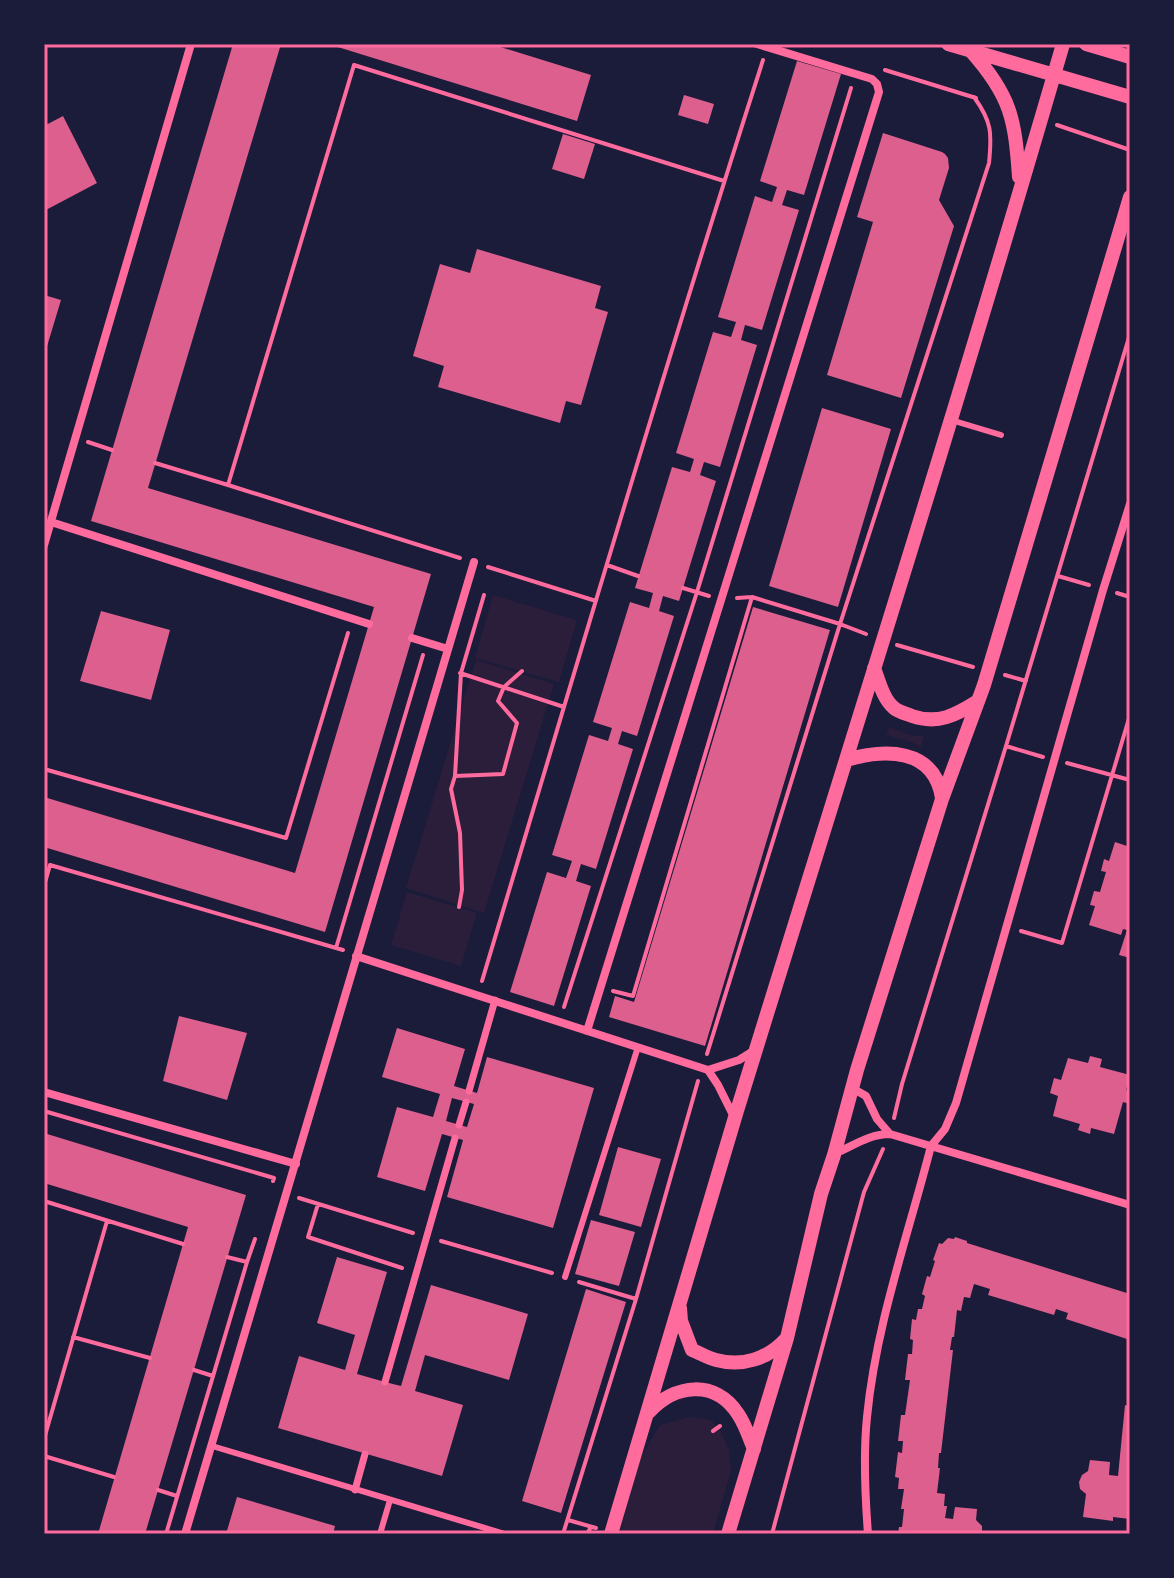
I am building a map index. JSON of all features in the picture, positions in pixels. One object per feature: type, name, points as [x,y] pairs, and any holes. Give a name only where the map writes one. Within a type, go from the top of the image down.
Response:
[{"type":"street","points":[[44,545],[191,44]]},
{"type":"street","points":[[587,1031],[879,92],[875,81],[757,44]]},
{"type":"street","points":[[948,44],[1130,97]]},
{"type":"street","points":[[611,1534],[679,1299],[1063,44]]},
{"type":"street","points":[[1086,44],[1130,57]]},
{"type":"street","points":[[971,51],[989,72],[1011,111],[1020,187]]},
{"type":"street","points":[[728,1534],[787,1338],[821,1194],[852,1088],[942,799],[988,671],[1126,220],[1130,197]]},
{"type":"street","points":[[868,1534],[867,1417],[892,1287],[931,1146],[952,1116],[1130,504]]},
{"type":"street","points":[[51,522],[369,624]]},
{"type":"street","points":[[185,1534],[474,562]]},
{"type":"street","points":[[412,638],[448,649]]},
{"type":"street","points":[[874,668],[884,695],[893,708],[917,718],[928,720],[955,716],[978,701]]},
{"type":"street","points":[[846,760],[880,752],[900,754],[919,761],[940,785],[942,799]]},
{"type":"street","points":[[356,956],[705,1069],[718,1085],[735,1118]]},
{"type":"street","points":[[469,1091],[495,1000]]},
{"type":"street","points":[[705,1069],[739,1060],[756,1050]]},
{"type":"street","points":[[852,1088],[866,1096],[877,1119],[890,1134]]},
{"type":"street","points":[[44,1092],[296,1164]]},
{"type":"street","points":[[459,1125],[466,1102]]},
{"type":"street","points":[[834,1155],[867,1137],[890,1134],[1130,1205]]},
{"type":"street","points":[[385,1382],[455,1138]]},
{"type":"street","points":[[679,1299],[681,1321],[692,1350],[717,1360],[756,1360],[767,1356],[787,1338]]},
{"type":"street","points":[[648,1413],[658,1402],[672,1394],[683,1390],[706,1390],[723,1397],[736,1411],[754,1449]]},
{"type":"street","points":[[355,1490],[365,1454]]},
{"type":"lane","points":[[950,419],[1001,435]]},
{"type":"lane","points":[[565,1277],[638,1047]]},
{"type":"lane","points":[[212,1446],[505,1534]]},
{"type":"lane","points":[[380,1534],[390,1500]]},
{"type":"path","points":[[478,995],[767,47]]},
{"type":"path","points":[[228,485],[354,65],[724,181]]},
{"type":"path","points":[[559,1021],[697,592],[855,74]]},
{"type":"path","points":[[563,1534],[705,1069],[778,814],[989,163],[992,137],[986,113],[974,97]]},
{"type":"path","points":[[772,1534],[864,1192],[890,1134],[902,1084],[1130,334]]},
{"type":"path","points":[[76,438],[112,450]]},
{"type":"path","points":[[155,463],[596,601]]},
{"type":"path","points":[[607,565],[638,576]]},
{"type":"path","points":[[1058,576],[1103,590]]},
{"type":"path","points":[[683,588],[721,600],[752,597],[840,624],[882,641],[1026,681]]},
{"type":"path","points":[[459,907],[462,890],[460,833],[451,789],[455,776],[461,673],[484,595]]},
{"type":"path","points":[[633,996],[752,597]]},
{"type":"path","points":[[44,769],[286,838],[352,619]]},
{"type":"path","points":[[336,948],[427,643]]},
{"type":"path","points":[[443,667],[564,707]]},
{"type":"path","points":[[455,776],[503,774],[517,723],[498,701],[504,687],[522,671]]},
{"type":"path","points":[[1007,926],[1062,943],[1130,715]]},
{"type":"path","points":[[1112,775],[1130,780]]},
{"type":"path","points":[[44,886],[50,865],[356,956]]},
{"type":"path","points":[[44,1111],[274,1178],[270,1189],[636,1299]]},
{"type":"path","points":[[44,1201],[183,1244]]},
{"type":"path","points":[[318,1204],[308,1237],[417,1273]]},
{"type":"path","points":[[44,1439],[107,1221]]},
{"type":"path","points":[[166,1534],[257,1233]]},
{"type":"path","points":[[227,1257],[247,1262]]},
{"type":"path","points":[[73,1337],[150,1358]]},
{"type":"path","points":[[194,1370],[213,1376]]},
{"type":"path","points":[[713,1431],[720,1426]]},
{"type":"path","points":[[44,1456],[114,1477]]},
{"type":"path","points":[[158,1490],[177,1496]]},
{"type":"path","points":[[568,1520],[580,1523]]},
{"type":"path","points":[[587,1534],[591,1527]]},
{"type":"shaded area","points":[[493,595],[577,620],[559,682],[475,658]]},
{"type":"shaded area","points":[[476,660],[554,684],[484,913],[406,888]]},
{"type":"shaded area","points":[[889,727],[910,735],[924,736],[921,747],[886,735]]},
{"type":"shaded area","points":[[407,892],[477,913],[461,966],[391,945]]},
{"type":"shaded area","points":[[690,1417],[711,1420],[720,1430],[729,1450],[731,1471],[713,1534],[619,1534],[641,1457],[660,1425]]},
{"type":"building","points":[[233,44],[281,44],[148,488],[431,574],[325,932],[44,847],[44,797],[295,873],[374,607],[91,521]]},
{"type":"building","points":[[328,44],[491,44],[591,75],[577,121]]},
{"type":"building","points":[[797,61],[841,74],[804,195],[787,190],[782,205],[799,210],[762,330],[745,325],[741,340],[757,345],[720,467],[704,462],[700,475],[716,481],[679,601],[663,596],[659,611],[674,616],[637,736],[622,731],[618,744],[633,749],[596,869],[581,864],[576,881],[591,886],[554,1006],[510,992],[547,872],[566,878],[572,861],[552,855],[589,735],[608,741],[612,728],[593,722],[630,602],[649,608],[653,593],[635,588],[672,467],[690,472],[694,459],[676,453],[713,332],[731,337],[736,322],[718,317],[755,196],[772,202],[777,187],[760,181]]},
{"type":"building","points":[[684,95],[714,104],[708,124],[678,115]]},
{"type":"building","points":[[63,116],[97,183],[44,211],[44,126]]},
{"type":"building","points":[[883,133],[945,154],[949,168],[939,200],[954,226],[901,398],[827,375],[873,222],[857,217]]},
{"type":"building","points":[[563,134],[595,144],[584,179],[552,169]]},
{"type":"building","points":[[477,249],[601,286],[595,308],[608,312],[581,405],[566,401],[560,423],[438,387],[444,366],[413,356],[440,264],[470,273]]},
{"type":"building","points":[[44,295],[61,300],[45,353],[44,353]]},
{"type":"building","points":[[822,408],[891,429],[838,607],[769,586]]},
{"type":"building","points":[[753,607],[830,630],[705,1046],[609,1017],[615,996],[634,1002]]},
{"type":"building","points":[[101,611],[170,630],[151,700],[80,681]]},
{"type":"building","points":[[1115,842],[1130,847],[1130,958],[1119,955],[1127,930],[1123,929],[1121,935],[1089,925],[1095,906],[1090,905],[1094,891],[1100,892],[1106,872],[1101,871],[1104,859],[1109,861]]},
{"type":"building","points":[[179,1016],[247,1033],[227,1100],[163,1081]]},
{"type":"building","points":[[397,1028],[465,1049],[454,1086],[477,1093],[487,1057],[594,1088],[553,1228],[447,1197],[463,1140],[442,1134],[425,1191],[377,1177],[397,1107],[433,1117],[440,1094],[382,1077]],"holes":[[[452,1098],[474,1104],[467,1127],[446,1121]]]},
{"type":"building","points":[[1090,1056],[1102,1059],[1100,1067],[1130,1075],[1126,1090],[1130,1092],[1130,1104],[1123,1102],[1114,1134],[1091,1128],[1090,1134],[1078,1130],[1080,1124],[1053,1116],[1058,1096],[1050,1093],[1054,1078],[1061,1080],[1068,1058],[1088,1063]]},
{"type":"building","points":[[44,1133],[246,1195],[145,1534],[98,1534],[188,1227],[44,1183]]},
{"type":"building","points":[[618,1147],[661,1159],[641,1227],[599,1215]]},
{"type":"building","points":[[591,1220],[635,1232],[619,1286],[575,1274]]},
{"type":"building","points":[[955,1237],[1130,1294],[1130,1340],[1066,1319],[1068,1313],[1056,1309],[1054,1315],[988,1295],[990,1289],[974,1284],[970,1298],[964,1297],[961,1311],[957,1310],[952,1337],[937,1493],[945,1494],[945,1518],[953,1519],[955,1507],[977,1509],[976,1520],[982,1526],[982,1534],[898,1534],[899,1527],[902,1527],[904,1489],[898,1489],[899,1478],[895,1477],[898,1452],[902,1453],[903,1441],[898,1441],[901,1415],[905,1415],[910,1380],[905,1380],[908,1354],[912,1354],[912,1319],[916,1320],[918,1309],[922,1309],[925,1296],[922,1294],[939,1243]]},
{"type":"building","points":[[337,1257],[387,1272],[357,1374],[401,1386],[431,1285],[528,1314],[509,1380],[425,1355],[415,1391],[463,1405],[442,1476],[278,1428],[299,1356],[345,1370],[355,1335],[317,1323]]},
{"type":"building","points":[[586,1289],[626,1302],[561,1513],[522,1501]]},
{"type":"building","points":[[1125,1405],[1130,1406],[1130,1519],[1113,1517],[1113,1521],[1083,1517],[1086,1494],[1080,1489],[1079,1482],[1088,1471],[1090,1460],[1110,1462],[1109,1475],[1118,1476]]},
{"type":"building","points":[[237,1497],[335,1526],[333,1534],[226,1534]]}]
